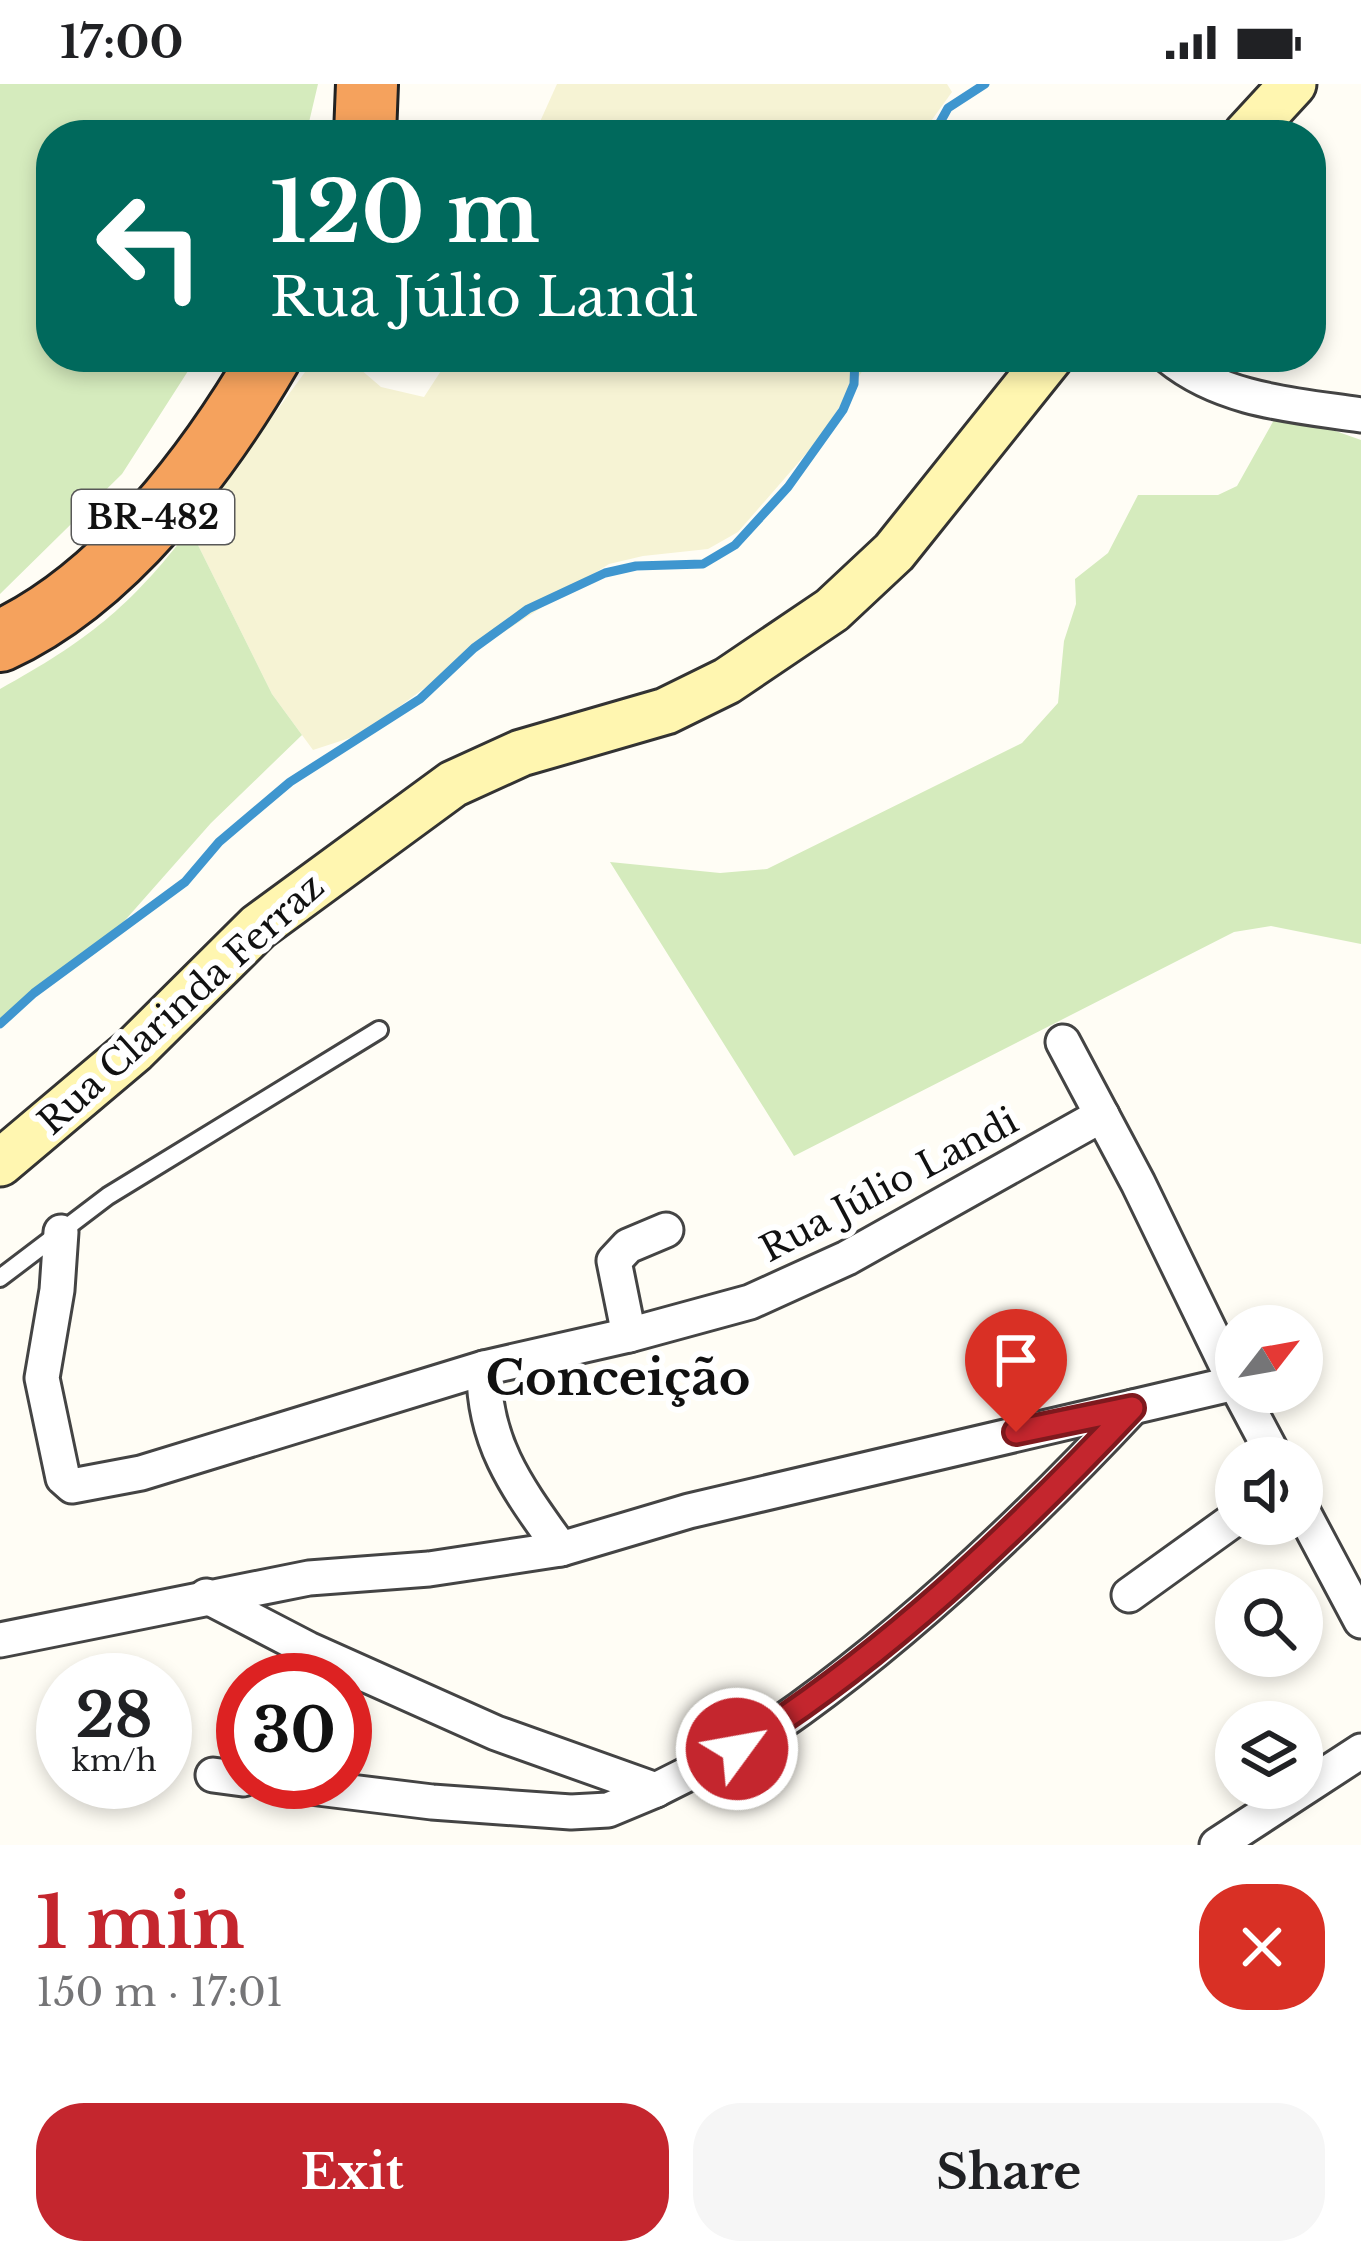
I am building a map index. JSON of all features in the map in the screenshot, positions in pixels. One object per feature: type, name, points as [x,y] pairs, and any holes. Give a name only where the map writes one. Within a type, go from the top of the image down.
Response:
[{"type":"highway","points":[[366,120],[367,84]]},
{"type":"highway","name":"BR-482","points":[[0,641],[23,631],[116,559],[235,417],[261,372]]},
{"type":"street","points":[[1260,120],[1293,84]]},
{"type":"street","name":"Rua Clarinda Ferraz","points":[[0,1163],[134,1050],[258,927],[453,784],[521,753],[665,711],[727,680],[832,610],[894,552],[1038,372]]},
{"type":"street","points":[[1194,372],[1227,391],[1361,415]]},
{"type":"street","points":[[1063,1042],[1215,1343]]},
{"type":"street","name":"Rua Júlio Landi","points":[[61,1232],[42,1378],[59,1467],[72,1486],[141,1473],[484,1368],[750,1302],[848,1258],[1102,1115]]},
{"type":"street","points":[[629,1335],[614,1261],[628,1246],[666,1230]]},
{"type":"street","points":[[484,1368],[489,1428],[506,1466],[561,1549]]},
{"type":"street","points":[[0,1640],[309,1578],[429,1570],[561,1549],[689,1511],[1016,1432],[1215,1391]]},
{"type":"street","points":[[372,1795],[571,1812],[608,1810],[737,1749],[799,1711],[896,1632],[1055,1490],[1132,1408]]},
{"type":"street","points":[[1129,1595],[1215,1533]]},
{"type":"street","points":[[1321,1545],[1361,1621]]},
{"type":"street","points":[[206,1596],[308,1649],[496,1733],[656,1790]]},
{"type":"street","points":[[1216,1845],[1361,1751]]},
{"type":"lane","points":[[0,1278],[108,1196],[379,1030]]},
{"type":"shaded area","points":[[557,84],[947,84],[952,92],[932,120],[541,120]]},
{"type":"shaded area","points":[[305,372],[364,372],[381,387],[424,397],[440,372],[862,372],[818,440],[738,532],[708,549],[609,564],[479,648],[362,734],[313,750],[272,694],[190,529]]},
{"type":"green space","points":[[0,84],[318,84],[310,120],[36,120],[36,372],[187,372],[122,474],[0,594]]},
{"type":"green space","points":[[1279,411],[1361,440],[1361,944],[1271,926],[1234,932],[794,1156],[610,862],[720,873],[767,869],[1022,743],[1058,703],[1064,641],[1076,604],[1075,579],[1108,553],[1138,495],[1218,495],[1237,486]]},
{"type":"green space","points":[[190,529],[272,694],[302,735],[211,823],[97,952],[0,1020],[0,689],[105,621],[147,581]]},
{"type":"waterway","points":[[941,120],[948,108],[985,84]]},
{"type":"waterway","points":[[0,1024],[34,993],[185,882],[219,842],[290,782],[420,699],[474,648],[528,609],[605,573],[636,566],[703,564],[735,545],[788,487],[843,410],[854,372]]},
{"type":"district","name":"Conceição","points":[[618,1378]]},
{"type":"route","points":[[737,1749],[799,1711],[896,1632],[1055,1490],[1132,1408],[1016,1432]]}]
